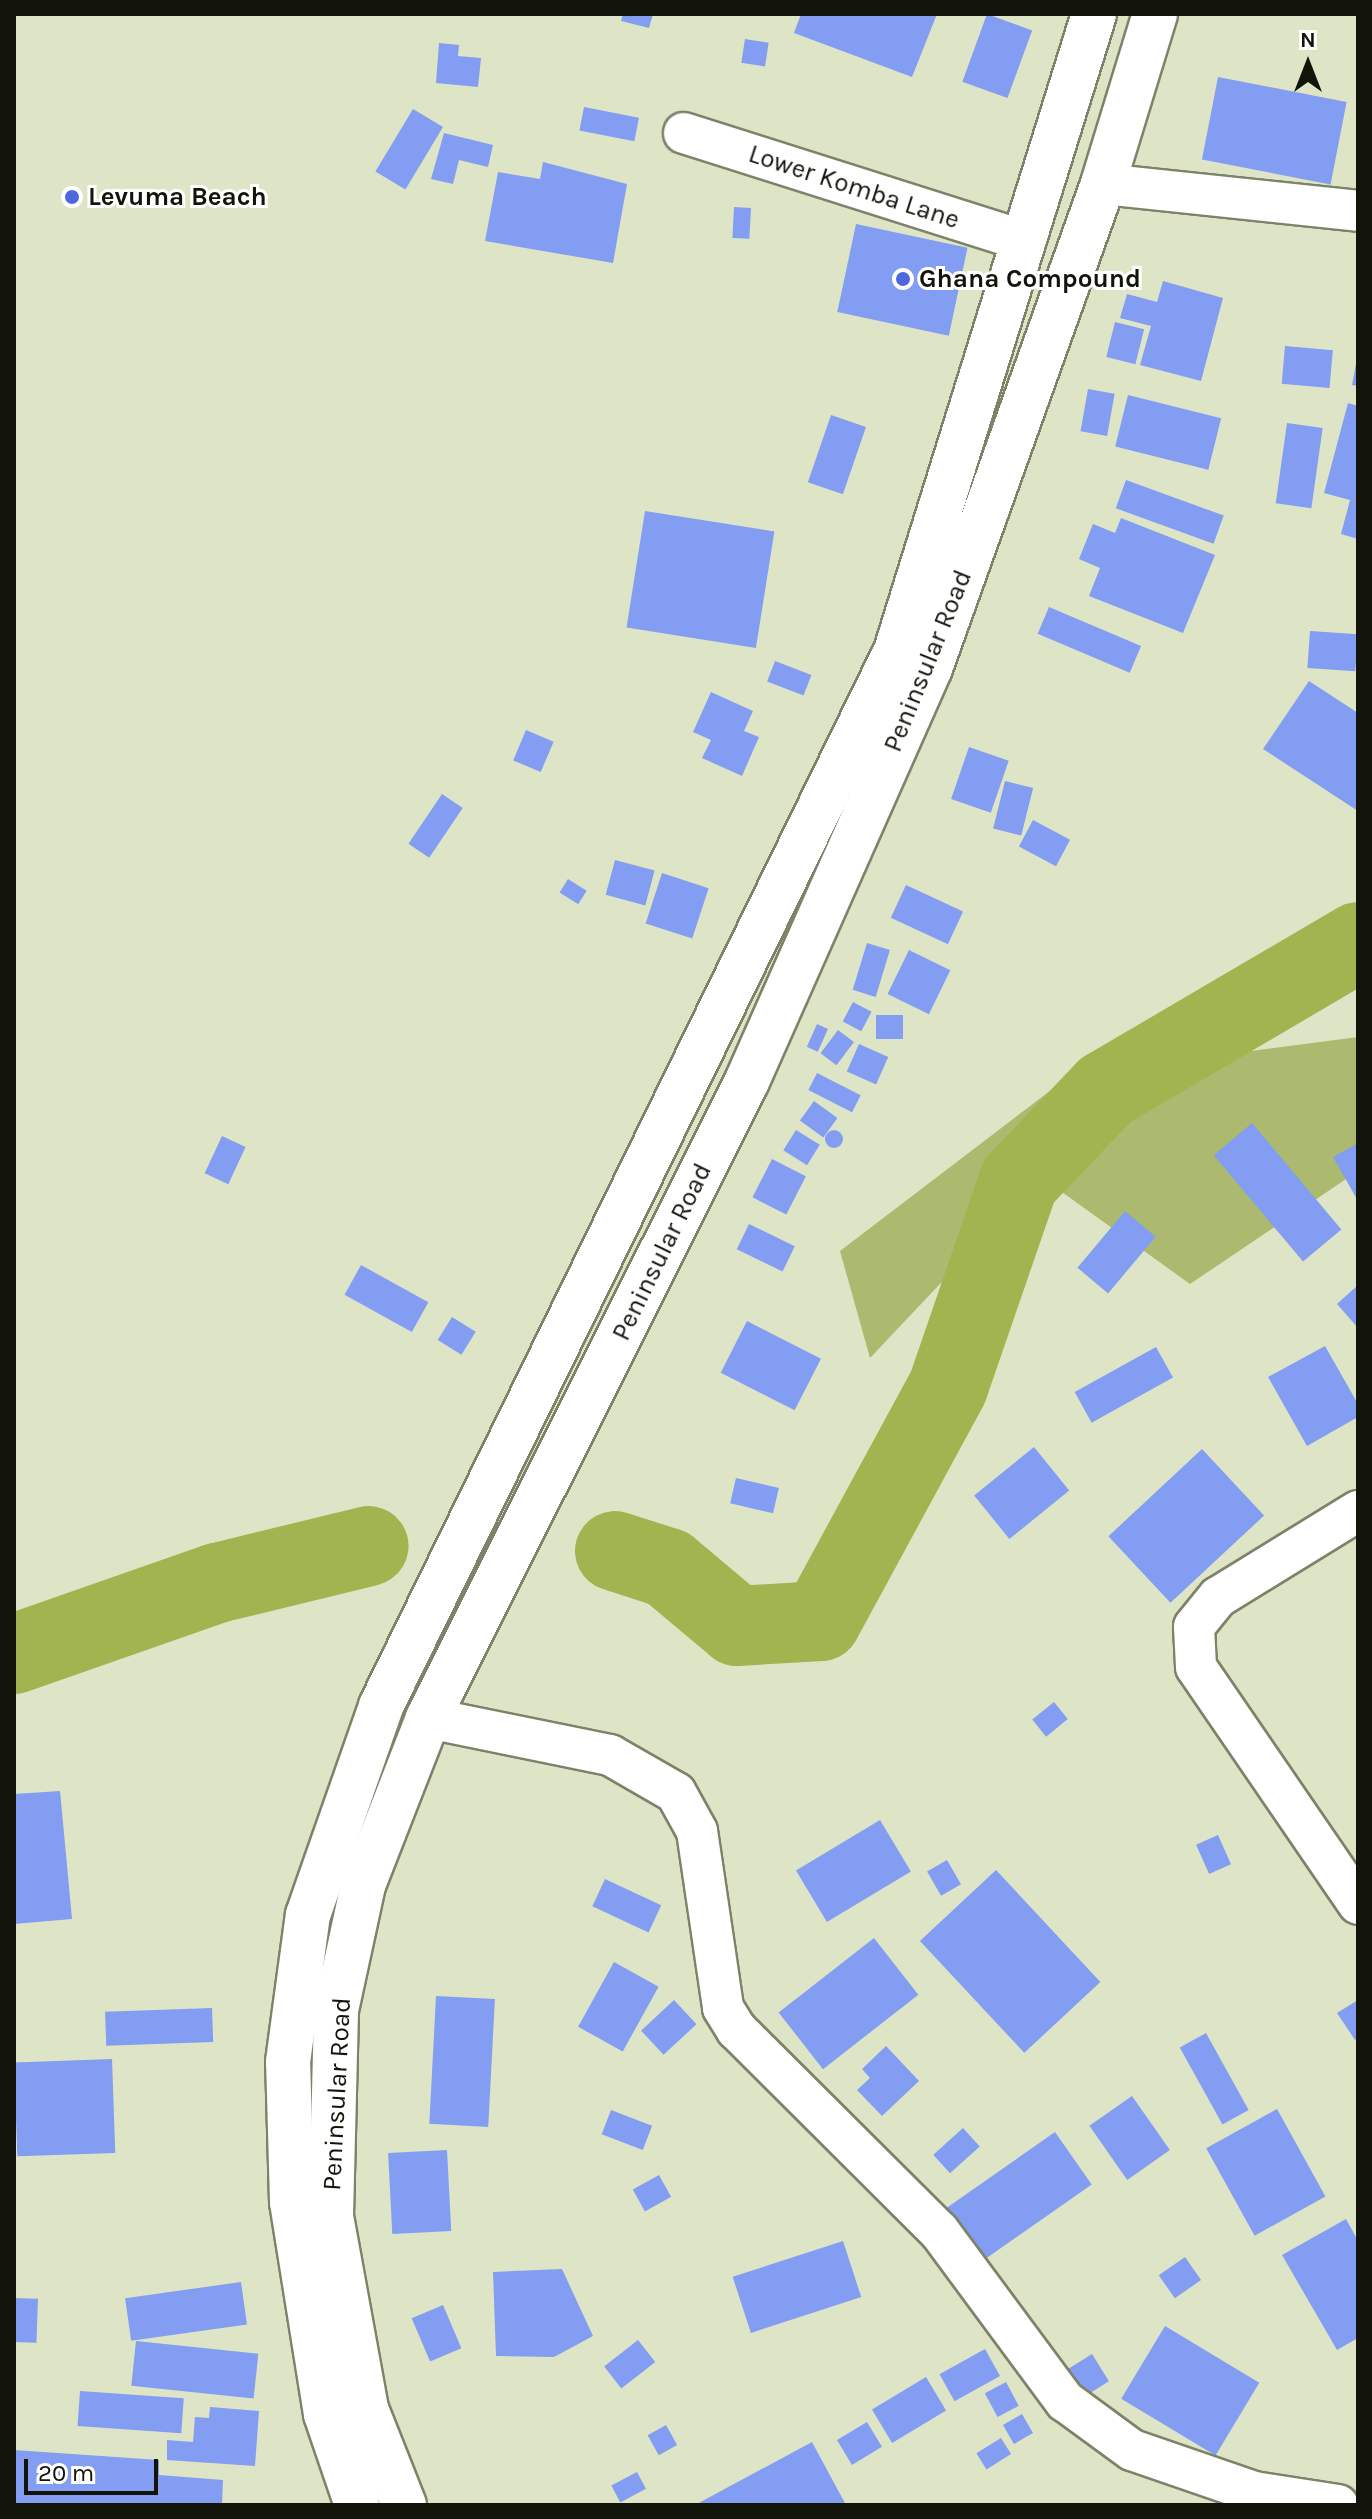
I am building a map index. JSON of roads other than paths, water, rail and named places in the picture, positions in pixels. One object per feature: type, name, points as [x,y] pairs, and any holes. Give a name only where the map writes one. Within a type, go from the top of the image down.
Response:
[{"type":"main road","name":"Peninsular Road","points":[[357,2505],[326,2414],[292,2202],[288,2062],[308,1915],[381,1706],[896,651],[1094,14]]},
{"type":"main road","name":"Peninsular Road","points":[[404,2505],[366,2409],[331,2216],[336,2010],[363,1885],[428,1718],[747,1081],[930,668],[1103,184],[1155,14]]},
{"type":"street","name":"Lower Komba Lane","points":[[684,133],[1025,241]]},
{"type":"street","points":[[1103,184],[1358,211]]},
{"type":"street","points":[[1358,1511],[1218,1597],[1194,1627],[1196,1667],[1358,1904]]},
{"type":"street","points":[[428,1718],[610,1755],[676,1793],[697,1831],[723,2008],[737,2030],[939,2231],[1065,2401],[1132,2450],[1254,2492],[1338,2505]]},
{"type":"waterway","points":[[615,1551],[668,1568],[737,1626],[821,1621],[948,1387],[1019,1181],[1106,1090],[1358,942]]},
{"type":"waterway","points":[[14,1654],[217,1583],[369,1546]]},
{"type":"place","name":"Levuma Beach","points":[[72,197]]},
{"type":"place","name":"Ghana Compound","points":[[903,279]]}]
